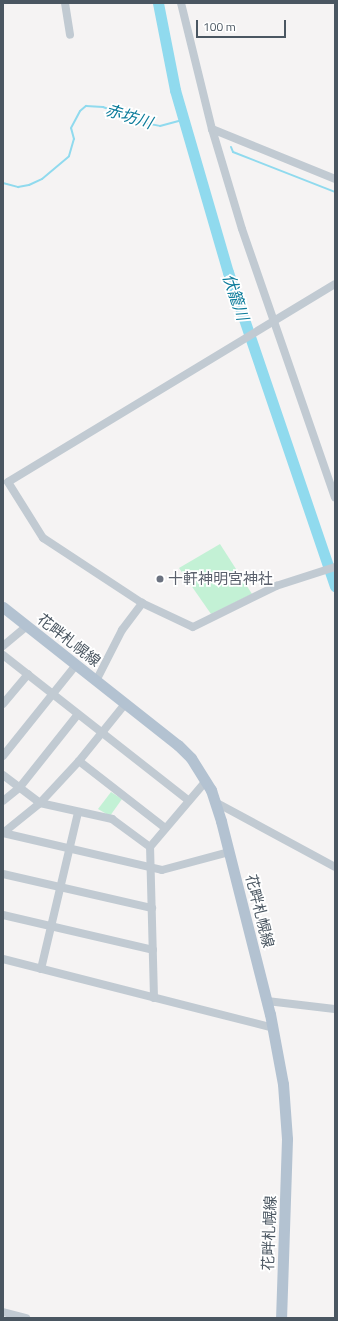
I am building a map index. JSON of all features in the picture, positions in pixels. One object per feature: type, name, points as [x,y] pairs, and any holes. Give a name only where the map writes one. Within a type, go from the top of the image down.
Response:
[{"type":"main road","name":"花畔札幌線","points":[[3,607],[178,745],[206,781],[215,802],[274,1028],[287,1114],[281,1318]]},
{"type":"street","points":[[65,3],[70,35]]},
{"type":"street","points":[[182,3],[212,129],[271,323],[335,497]]},
{"type":"street","points":[[212,129],[335,179]]},
{"type":"street","points":[[335,284],[8,482],[43,538],[142,603],[193,626],[276,586],[312,573],[335,567]]},
{"type":"street","points":[[96,681],[122,630],[142,603]]},
{"type":"street","points":[[3,646],[27,626]]},
{"type":"street","points":[[3,655],[189,801]]},
{"type":"street","points":[[3,756],[76,665]]},
{"type":"street","points":[[3,704],[28,674]]},
{"type":"street","points":[[3,833],[40,802],[79,761],[125,704]]},
{"type":"street","points":[[3,801],[20,787],[78,714]]},
{"type":"street","points":[[79,761],[165,828]]},
{"type":"street","points":[[3,775],[40,802],[112,819],[150,846]]},
{"type":"street","points":[[154,998],[150,846],[206,781]]},
{"type":"street","points":[[215,802],[335,867]]},
{"type":"street","points":[[42,969],[78,812]]},
{"type":"street","points":[[3,833],[162,870],[229,852]]},
{"type":"street","points":[[3,874],[152,908]]},
{"type":"street","points":[[3,915],[153,950]]},
{"type":"street","points":[[3,959],[274,1028]]},
{"type":"street","points":[[267,1001],[335,1009]]},
{"type":"street","points":[[3,1312],[26,1318]]},
{"type":"green space","points":[[220,544],[252,594],[211,614],[179,568]]},
{"type":"green space","points":[[111,792],[122,799],[110,816],[98,809]]},
{"type":"waterway","name":"伏籠川","points":[[158,3],[175,90],[228,272],[335,586]]},
{"type":"waterway","name":"赤坊川","points":[[3,183],[18,187],[29,185],[42,179],[69,156],[74,139],[71,128],[80,111],[86,106],[103,107],[145,123],[160,126],[183,120]]},
{"type":"waterway","name":"赤坊川","points":[[231,147],[233,152],[335,192]]},
{"type":"place","name":"十軒神明宮神社","points":[[160,579]]}]
